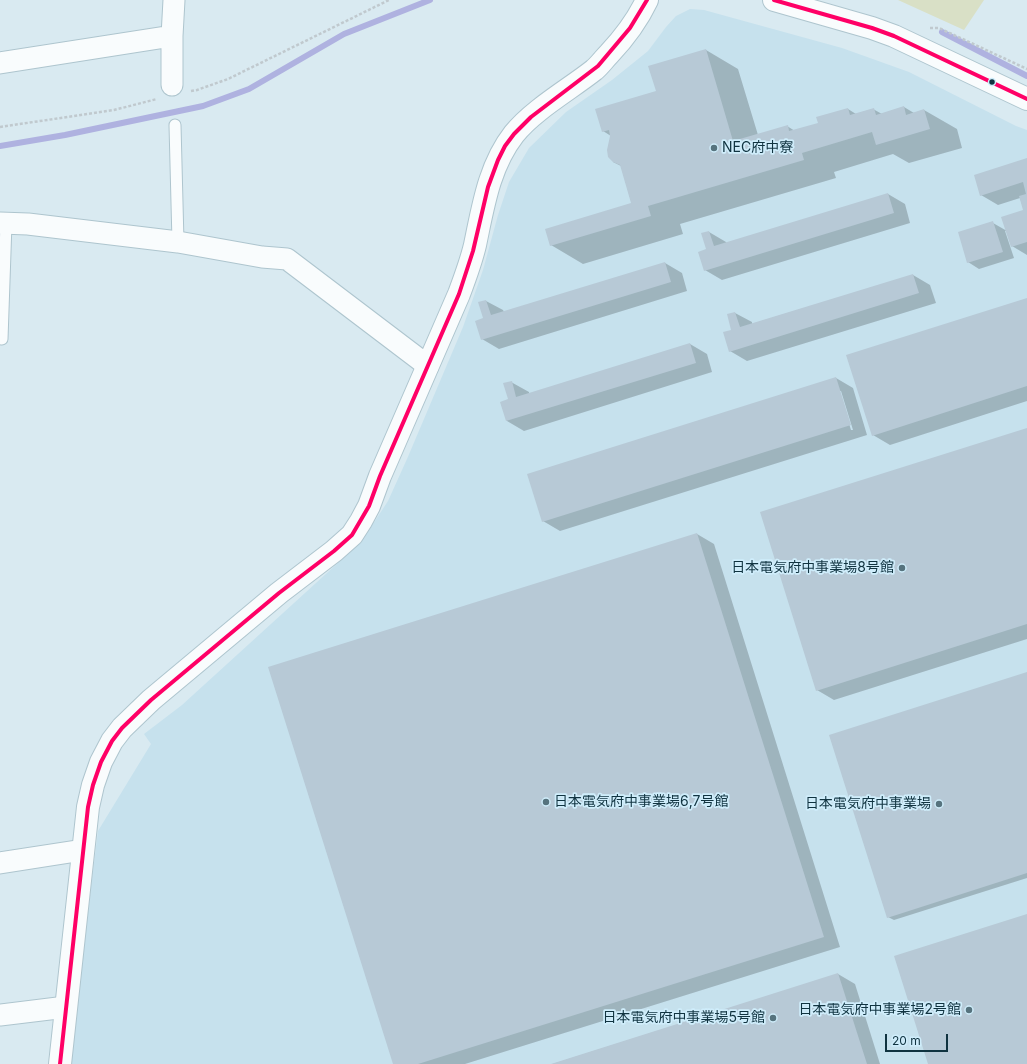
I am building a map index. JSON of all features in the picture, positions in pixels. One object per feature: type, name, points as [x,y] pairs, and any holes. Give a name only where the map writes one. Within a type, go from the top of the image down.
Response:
[{"type":"street","points":[[172,92],[172,36],[174,0]]},
{"type":"street","points":[[60,1064],[88,807],[93,785],[101,762],[112,741],[122,728],[151,700],[279,593],[334,551],[352,535],[369,506],[467,272],[488,187],[504,149],[514,134],[527,120],[596,68],[626,36],[637,20],[647,0]]},
{"type":"street","points":[[774,0],[872,28],[894,36],[1027,99]]},
{"type":"street","points":[[0,63],[172,36]]},
{"type":"street","points":[[3,223],[28,224],[178,242],[262,257],[287,259],[428,366]]},
{"type":"street","points":[[0,862],[83,850]]},
{"type":"street","points":[[0,1015],[66,1007]]},
{"type":"lane","points":[[175,124],[178,242]]},
{"type":"lane","points":[[2,339],[3,223]]},
{"type":"path","points":[[0,127],[114,110],[172,92],[197,90],[228,79],[389,0]]},
{"type":"shaded area","name":"日本電気府中事業場","points":[[690,9],[704,10],[842,48],[909,72],[1016,126],[1027,130],[1027,1064],[71,1064],[73,1033],[98,831],[151,744],[144,734],[182,705],[361,542],[388,501],[407,459],[463,327],[483,270],[509,182],[529,148],[566,112],[612,80],[648,51],[676,16]]},
{"type":"green space","points":[[898,0],[984,0],[964,30]]},
{"type":"building","name":"NEC府中寮","points":[[706,49],[733,141],[788,125],[789,131],[818,123],[816,117],[848,108],[850,115],[874,108],[876,115],[904,106],[906,115],[924,109],[930,129],[876,145],[872,132],[802,153],[804,160],[648,206],[651,216],[550,246],[545,229],[631,203],[620,165],[613,162],[608,157],[607,150],[610,136],[609,130],[602,132],[595,109],[656,91],[648,66]]},
{"type":"building","points":[[1027,158],[1027,242],[1011,247],[1001,217],[1023,210],[1019,196],[1026,194],[1023,182],[980,196],[974,175]]},
{"type":"building","points":[[888,193],[894,213],[704,271],[698,252],[706,249],[701,233],[709,231],[714,246]]},
{"type":"building","points":[[993,221],[1003,252],[967,263],[958,232]]},
{"type":"building","points":[[665,262],[671,282],[481,340],[475,321],[483,318],[478,302],[486,300],[491,315]]},
{"type":"building","points":[[913,274],[919,293],[729,352],[723,332],[731,330],[727,314],[735,312],[740,327]]},
{"type":"building","points":[[1027,298],[1027,386],[872,436],[846,355]]},
{"type":"building","points":[[690,343],[696,363],[506,421],[500,402],[508,399],[503,383],[512,381],[516,397]]},
{"type":"building","points":[[836,377],[851,425],[542,522],[527,474]]},
{"type":"building","name":"日本電気府中事業場8号館","points":[[1027,428],[1027,624],[816,691],[760,512]]},
{"type":"building","name":"日本電気府中事業場6,7号館","points":[[697,533],[824,937],[418,1064],[393,1064],[268,667]]},
{"type":"building","name":"日本電気府中事業場","points":[[1027,672],[1027,873],[887,918],[829,735]]},
{"type":"building","name":"日本電気府中事業場2号館","points":[[1027,914],[1027,1064],[928,1064],[894,956]]},
{"type":"building","name":"日本電気府中事業場5号館","points":[[838,973],[867,1064],[551,1064]]},
{"type":"waterway","points":[[0,146],[65,135],[203,106],[249,89],[344,34],[430,0]]},
{"type":"waterway","points":[[942,32],[1027,76]]},
{"type":"transit line","points":[[60,1064],[88,807],[93,785],[101,762],[112,741],[122,728],[151,700],[279,593],[334,551],[352,535],[369,506],[380,476],[459,294],[473,251],[488,187],[505,146],[514,134],[531,117],[598,66],[630,28],[647,0]]},
{"type":"transit line","points":[[774,0],[872,28],[894,36],[1027,99]]},
{"type":"place","name":"NEC府中寮","points":[[714,148]]},
{"type":"place","name":"日本電気府中事業場8号館","points":[[902,568]]},
{"type":"place","name":"日本電気府中事業場6,7号館","points":[[546,802]]},
{"type":"place","name":"日本電気府中事業場","points":[[939,804]]},
{"type":"place","name":"日本電気府中事業場2号館","points":[[969,1010]]},
{"type":"place","name":"日本電気府中事業場5号館","points":[[773,1018]]}]
